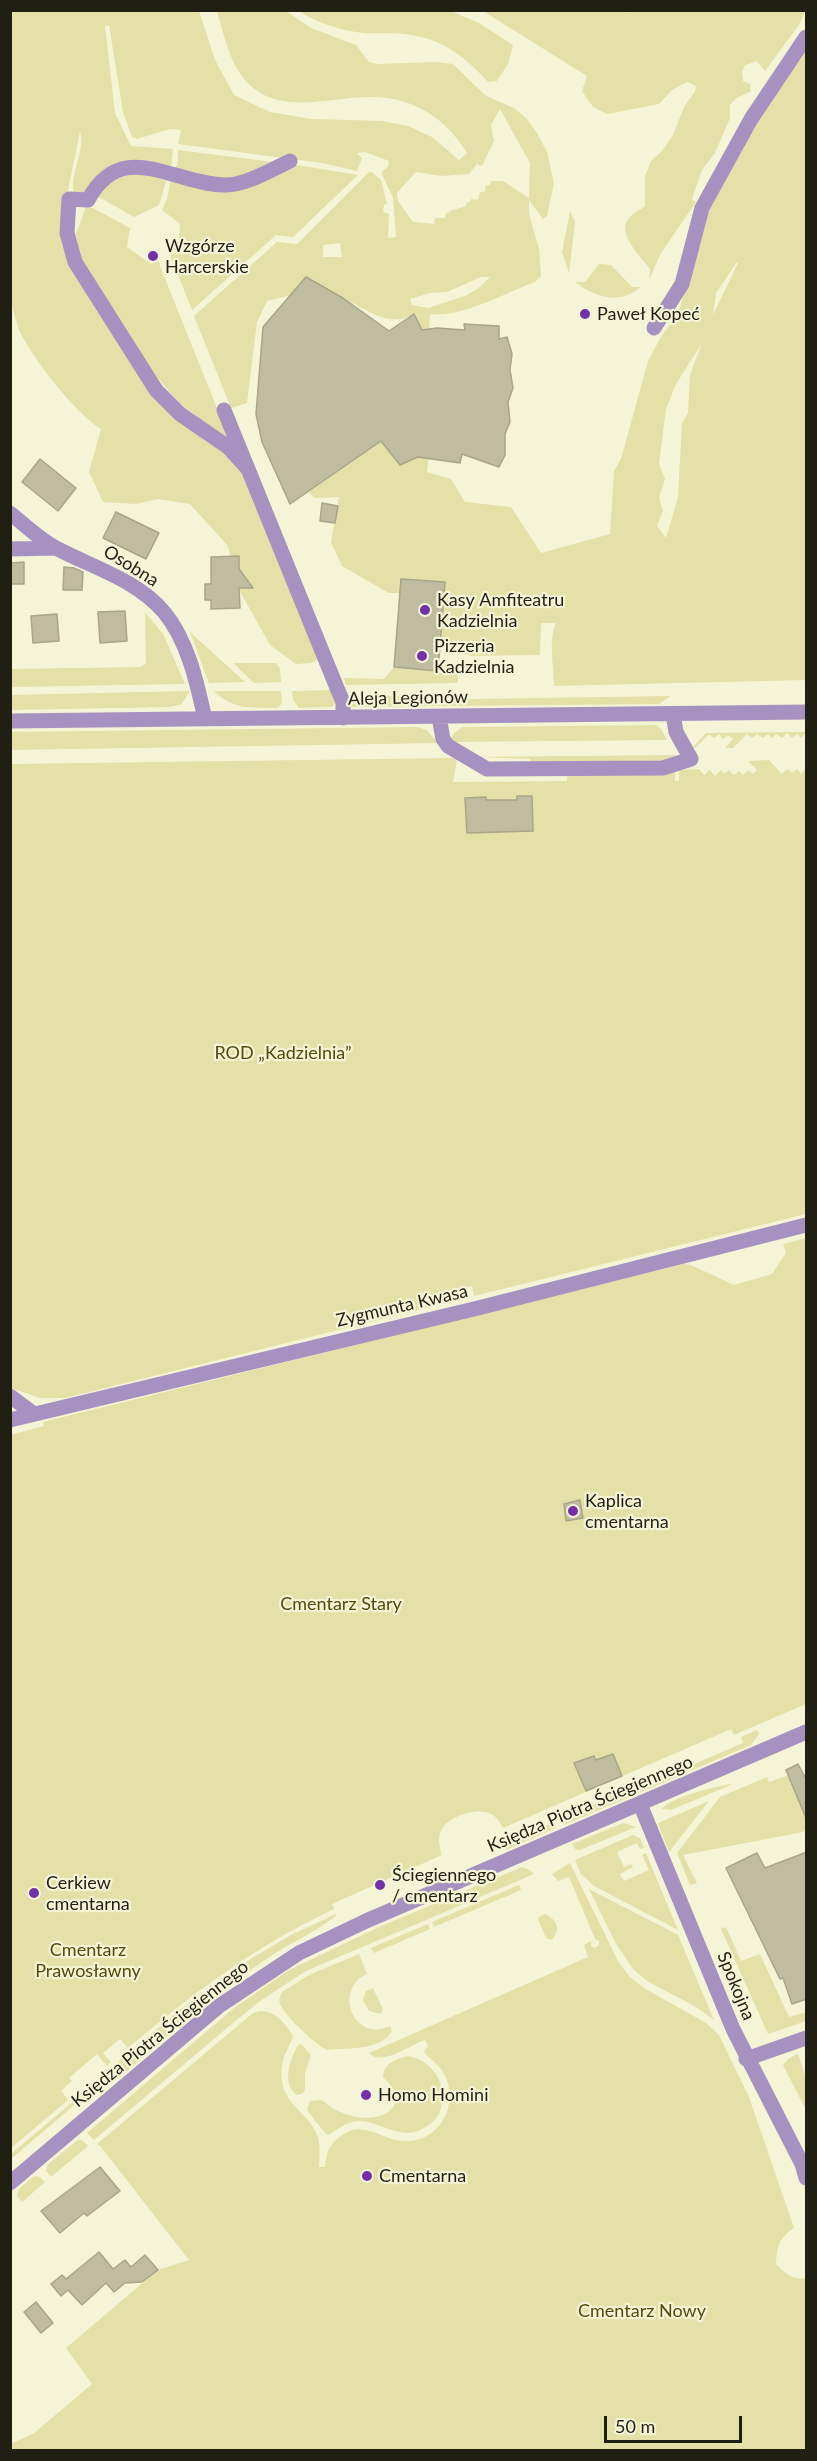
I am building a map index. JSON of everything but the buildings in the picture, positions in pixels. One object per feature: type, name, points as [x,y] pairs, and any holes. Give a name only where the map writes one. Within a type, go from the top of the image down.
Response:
[{"type":"street","points":[[654,328],[682,284],[701,210],[713,187],[751,120],[807,37]]},
{"type":"street","points":[[248,469],[228,447],[180,414],[156,390],[75,262],[67,233],[69,199],[88,200],[102,180],[111,172],[125,167],[136,167],[198,182],[225,185],[245,180],[290,161]]},
{"type":"street","points":[[224,410],[343,702],[344,718]]},
{"type":"street","name":"Osobna","points":[[10,513],[56,549],[98,567],[141,591],[164,612],[183,642],[205,719]]},
{"type":"street","points":[[10,549],[56,549]]},
{"type":"street","name":"Aleja Legionów","points":[[10,721],[807,712]]},
{"type":"street","points":[[439,717],[443,739],[448,746],[487,769],[663,768],[691,759],[676,732],[673,714]]},
{"type":"street","name":"Zygmunta Kwasa","points":[[10,1420],[474,1309],[807,1225]]},
{"type":"street","points":[[10,1396],[34,1414]]},
{"type":"street","name":"Księdza Piotra Ściegiennego","points":[[10,2183],[219,2006],[274,1967],[334,1936],[807,1732]]},
{"type":"street","name":"Spokojna","points":[[640,1804],[746,2059],[792,2144],[807,2178]]},
{"type":"street","points":[[746,2059],[807,2038]]},
{"type":"green space","points":[[631,10],[805,11],[799,25],[765,71],[757,61],[745,65],[742,72],[743,81],[750,84],[751,91],[735,99],[730,105],[730,118],[715,153],[702,170],[692,199],[696,202],[661,253],[649,280],[650,269],[631,245],[626,225],[630,216],[645,206],[645,176],[651,161],[662,151],[673,135],[684,107],[696,86],[687,82],[672,90],[659,104],[607,114],[593,107],[582,91],[587,76],[483,11],[625,11],[627,13]]},
{"type":"green space","points":[[10,11],[199,11],[215,60],[234,95],[270,112],[312,119],[382,121],[408,126],[432,137],[459,160],[467,153],[452,132],[433,116],[412,104],[387,98],[367,97],[305,102],[285,101],[267,96],[250,85],[236,67],[217,11],[286,11],[311,28],[356,45],[369,62],[453,64],[486,96],[514,108],[527,119],[547,152],[554,183],[547,216],[543,219],[529,200],[529,214],[539,249],[541,276],[535,282],[469,309],[430,314],[429,334],[425,335],[414,314],[403,319],[383,317],[332,295],[307,293],[267,301],[257,322],[247,403],[231,408],[194,316],[277,242],[297,244],[369,172],[381,180],[387,204],[384,205],[383,212],[389,214],[388,238],[396,237],[393,198],[381,172],[388,167],[389,161],[365,152],[357,153],[362,158],[357,171],[322,163],[178,144],[181,130],[170,129],[137,139],[132,137],[123,112],[109,25],[105,26],[115,113],[131,146],[173,149],[171,170],[140,163],[86,195],[74,193],[74,178],[81,146],[80,131],[62,220],[119,339],[207,437],[238,465],[320,659],[311,663],[296,664],[270,645],[237,586],[228,546],[190,504],[158,499],[136,504],[103,502],[89,472],[101,429],[68,399],[35,357],[20,332],[10,301]],"holes":[[[500,109],[530,163],[529,198],[503,181],[491,181],[490,185],[486,185],[485,192],[480,192],[478,200],[471,199],[466,206],[446,213],[445,218],[435,218],[434,224],[413,222],[398,201],[397,193],[416,172],[441,176],[469,174],[477,164],[482,166],[494,141],[491,125]],[[340,243],[342,257],[323,257],[323,245]],[[481,277],[490,277],[479,288],[465,296],[428,308],[412,305],[410,299],[430,293],[447,292]]]},
{"type":"green space","points":[[299,11],[451,11],[479,23],[513,45],[508,64],[497,81],[488,82],[454,51],[433,41],[405,34],[364,33],[347,30],[322,23]]},
{"type":"green space","points":[[806,47],[806,680],[554,686],[552,645],[556,623],[541,623],[540,655],[470,656],[441,636],[445,582],[401,579],[400,593],[389,593],[342,566],[331,542],[339,497],[314,498],[309,492],[381,441],[400,465],[429,453],[427,472],[451,479],[465,502],[511,507],[541,553],[610,534],[614,471],[621,459],[648,361],[662,335],[678,315],[701,232],[713,201],[748,137]],"holes":[[[738,263],[713,315],[716,293]],[[702,343],[690,375],[688,413],[682,424],[678,497],[666,538],[657,526],[663,511],[659,498],[665,479],[659,464],[666,409],[676,384]]]},
{"type":"green space","points":[[178,150],[281,163],[229,181],[175,171]]},
{"type":"green space","points":[[296,165],[358,175],[293,237],[276,235],[192,310],[170,255],[178,252],[180,224],[162,210],[167,199],[171,178],[218,188]]},
{"type":"green space","points":[[116,173],[165,176],[166,181],[159,205],[134,217],[97,196]]},
{"type":"green space","points":[[86,207],[93,208],[130,228],[127,247],[151,264],[158,261],[231,443],[178,402],[152,371],[99,294],[78,251],[76,234]]},
{"type":"green space","points":[[570,211],[575,222],[569,274],[562,252]]},
{"type":"green space","points":[[599,264],[611,265],[632,287],[641,287],[633,293],[616,298],[591,292],[575,282],[585,282]]},
{"type":"green space","points":[[145,612],[163,634],[185,684],[11,687],[11,669],[141,667],[146,663]]},
{"type":"green space","points":[[190,632],[245,682],[209,683]]},
{"type":"green space","points":[[439,662],[457,673],[458,683],[346,685],[344,678],[384,679],[394,667],[438,671]]},
{"type":"green space","points":[[233,663],[276,663],[280,669],[281,682],[254,683]]},
{"type":"green space","points":[[334,690],[337,702],[332,707],[299,708],[293,700],[292,691]]},
{"type":"green space","points":[[190,691],[181,705],[168,707],[11,710],[11,695]]},
{"type":"green space","points":[[214,691],[281,691],[282,703],[278,708],[244,707],[228,702]]},
{"type":"green space","points":[[345,696],[401,696],[402,700],[671,696],[659,704],[350,707]]},
{"type":"green space","points":[[656,725],[667,740],[452,742],[452,735],[462,727]]},
{"type":"green space","points":[[417,727],[427,730],[438,743],[11,750],[10,732]]},
{"type":"green space","points":[[806,732],[801,738],[797,734],[792,738],[787,733],[782,738],[776,734],[772,738],[768,734],[763,738],[757,734],[752,738],[747,734],[733,748],[725,748],[733,739],[728,735],[723,739],[719,734],[714,738],[709,734],[695,748],[693,747],[706,733]]},
{"type":"green space","points":[[676,755],[667,763],[531,765],[530,759],[474,757]]},
{"type":"green space","name":"ROD „Kadzielnia”","points":[[457,759],[453,782],[567,781],[568,773],[675,770],[675,781],[679,781],[679,770],[699,769],[704,775],[710,770],[715,776],[721,770],[724,774],[729,770],[734,775],[739,771],[743,775],[748,770],[753,774],[757,770],[748,761],[769,760],[782,774],[788,769],[792,773],[797,769],[801,774],[806,769],[806,1214],[474,1296],[472,1286],[453,1290],[455,1301],[65,1398],[40,1398],[11,1388],[10,764]]},
{"type":"green space","name":"Cmentarz Stary","points":[[806,1238],[806,1704],[734,1735],[731,1729],[503,1828],[495,1817],[486,1812],[472,1812],[452,1819],[443,1827],[439,1837],[442,1855],[332,1904],[334,1909],[278,1938],[226,1972],[128,2048],[120,2039],[103,2053],[111,2062],[107,2066],[97,2054],[69,2078],[72,2081],[61,2091],[68,2100],[11,2148],[10,1435],[44,1426],[43,1422],[684,1264],[734,1285],[772,1274],[786,1253],[783,1244]]},
{"type":"green space","points":[[757,1730],[759,1734],[751,1745],[564,1825],[563,1818],[600,1802],[601,1798],[627,1787],[629,1792],[743,1743],[741,1737]]},
{"type":"green space","points":[[789,1775],[806,1818],[806,1829],[803,1832],[683,1855],[697,1883],[690,1885],[677,1853],[720,1797],[767,1777],[769,1782]]},
{"type":"green space","points":[[733,1784],[671,1810],[662,1809],[685,1796]]},
{"type":"green space","points":[[709,1801],[669,1852],[658,1823]]},
{"type":"green space","points":[[623,1823],[636,1827],[580,1850],[576,1850],[572,1844]]},
{"type":"green space","points":[[547,1825],[556,1828],[506,1850],[503,1843]]},
{"type":"green space","points":[[633,1835],[640,1838],[644,1848],[640,1849],[637,1843],[617,1852],[624,1867],[631,1864],[633,1867],[620,1874],[624,1881],[649,1870],[642,1855],[646,1853],[678,1930],[594,1886],[581,1874],[575,1860]]},
{"type":"green space","name":"Cmentarz Nowy","points":[[570,1863],[619,1963],[630,1977],[644,1988],[706,2023],[719,2035],[749,2097],[794,2228],[785,2235],[780,2243],[776,2264],[793,2277],[806,2278],[806,2450],[11,2450],[10,2444],[33,2434],[92,2384],[66,2348],[158,2270],[189,2260],[97,2144],[253,2013],[260,2011],[276,2016],[293,2036],[285,2054],[282,2079],[288,2098],[307,2119],[317,2135],[319,2167],[325,2167],[327,2153],[334,2142],[350,2131],[367,2130],[401,2141],[422,2138],[431,2133],[445,2116],[450,2094],[443,2072],[424,2052],[428,2046],[425,2040],[396,2054],[381,2058],[369,2053],[588,1957],[584,1945],[591,1941],[591,1946],[595,1948],[599,1945],[599,1941],[595,1939],[569,1877],[558,1881],[552,1874]]},
{"type":"green space","points":[[522,1867],[534,1874],[306,1971],[260,2001],[94,2140],[87,2133],[234,2008],[289,1970],[379,1927]]},
{"type":"green space","points":[[519,1885],[521,1890],[434,1927],[432,1922]]},
{"type":"green space","points":[[589,1889],[678,1935],[714,2020],[696,2007],[647,1981],[633,1969],[615,1942]]},
{"type":"green space","points":[[336,1914],[243,1976],[118,2079],[113,2073],[119,2061],[178,2011],[252,1958],[293,1934]]},
{"type":"green space","points":[[545,1914],[553,1919],[557,1926],[556,1933],[551,1940],[546,1938],[538,1919]]},
{"type":"green space","points":[[428,1924],[430,1929],[374,1953],[371,1948]]},
{"type":"green space","points":[[726,1927],[741,1961],[760,1954],[789,2017],[806,2012],[806,2021],[768,2034],[721,1929]]},
{"type":"green space","points":[[359,1954],[367,1974],[353,1986],[349,2003],[351,2012],[362,2025],[376,2030],[390,2026],[392,2031],[386,2038],[371,2045],[327,2050],[309,2037],[289,2017],[279,2000],[282,1992],[309,1975]]},
{"type":"green space","points":[[373,1988],[383,2009],[381,2014],[369,2011],[363,2000],[366,1991]]},
{"type":"green space","points":[[301,2044],[311,2055],[305,2073],[305,2090],[302,2094],[297,2095],[289,2084],[288,2071],[295,2051]]},
{"type":"green space","points":[[798,2054],[806,2078],[806,2110],[783,2065],[789,2058]]},
{"type":"green space","points":[[408,2056],[430,2067],[442,2090],[440,2111],[436,2118],[418,2131],[400,2132],[357,2121],[328,2135],[307,2110],[310,2101],[322,2100],[352,2116],[368,2118],[381,2116],[391,2110],[395,2101],[393,2090],[383,2077],[384,2072],[395,2060]]},
{"type":"green space","points":[[82,2094],[85,2096],[11,2159],[11,2154]]},
{"type":"green space","points":[[78,2140],[82,2140],[88,2146],[51,2177],[46,2171],[48,2164]]},
{"type":"green space","points":[[34,2176],[40,2177],[45,2182],[22,2202],[17,2196],[19,2189]]},
{"type":"place","name":"Wzgórze Harcerskie","points":[[153,256]]},
{"type":"place","name":"Paweł Kopeć","points":[[585,314]]},
{"type":"place","name":"Kasy Amfiteatru Kadzielnia","points":[[425,610]]},
{"type":"place","name":"Pizzeria Kadzielnia","points":[[422,656]]},
{"type":"place","name":"Kaplica cmentarna","points":[[573,1511]]},
{"type":"place","name":"Ściegiennego / cmentarz","points":[[380,1885]]},
{"type":"place","name":"Cerkiew cmentarna","points":[[34,1893]]},
{"type":"place","name":"Homo Homini","points":[[366,2095]]},
{"type":"place","name":"Cmentarna","points":[[367,2176]]},
{"type":"park label","name":"Cmentarz Prawosławny","points":[[88,1960]]}]
